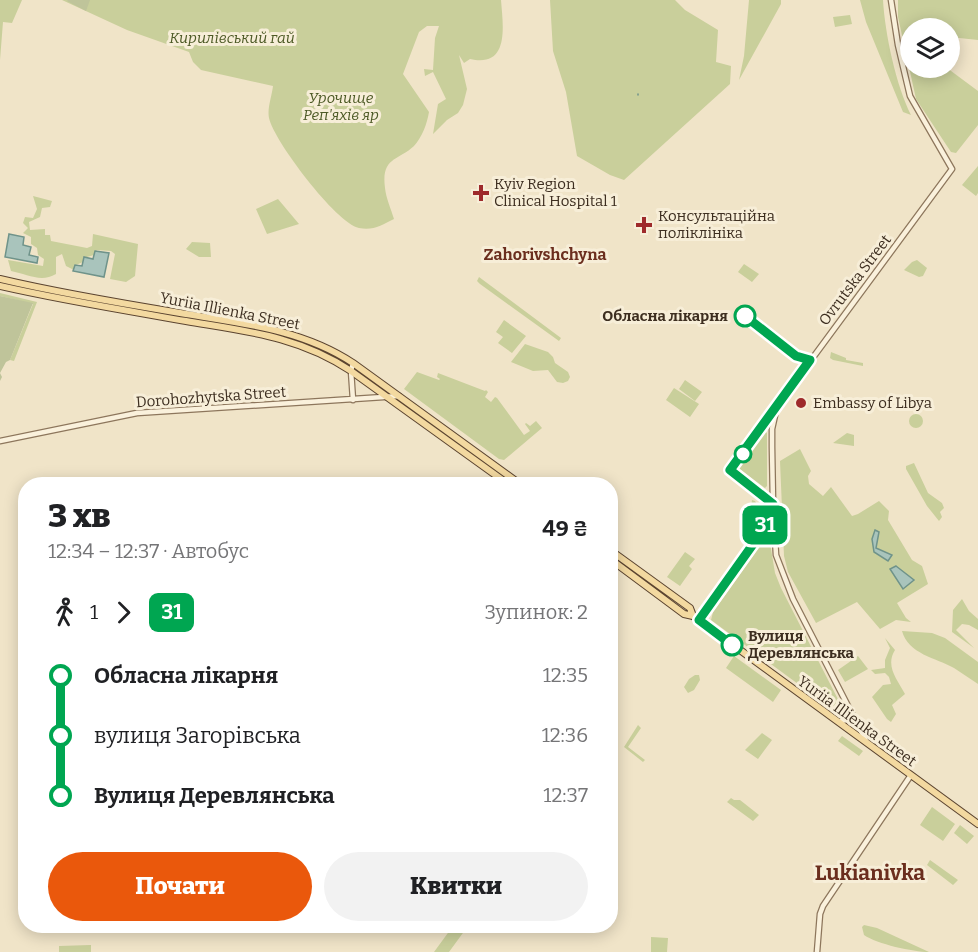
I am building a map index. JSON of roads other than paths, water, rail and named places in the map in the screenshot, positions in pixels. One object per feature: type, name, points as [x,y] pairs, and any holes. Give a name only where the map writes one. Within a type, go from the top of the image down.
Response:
[{"type":"main road","name":"Yuriia Illienka Street","points":[[0,279],[49,290],[280,331],[325,347],[390,398],[498,477]]},
{"type":"main road","name":"Yuriia Illienka Street","points":[[0,286],[46,297],[277,337],[322,353],[352,367],[399,396],[510,477]]},
{"type":"main road","name":"Yuriia Illienka Street","points":[[618,556],[690,608],[699,620],[978,824]]},
{"type":"main road","name":"Yuriia Illienka Street","points":[[618,565],[684,614],[693,615]]},
{"type":"street","name":"Ovrutska Street","points":[[773,504],[730,470],[952,169],[910,96],[897,45],[891,0]]},
{"type":"street","points":[[352,367],[353,400]]},
{"type":"street","name":"Dorohozhytska Street","points":[[0,441],[145,412],[399,396]]},
{"type":"street","name":"Ovrutska Street","points":[[778,405],[772,429],[773,512],[777,555],[781,571],[868,745]]},
{"type":"street","points":[[699,620],[761,533],[773,512]]},
{"type":"street","points":[[837,722],[845,721],[850,711]]},
{"type":"street","points":[[817,952],[820,914],[823,906],[911,775]]},
{"type":"water","points":[[9,234],[24,237],[23,245],[31,247],[29,255],[38,257],[37,263],[5,257]]},
{"type":"water","points":[[95,251],[109,253],[104,277],[73,271],[75,265],[82,266],[84,257],[93,259]]},
{"type":"water","points":[[875,530],[879,532],[876,548],[892,555],[888,561],[874,552],[872,539]]},
{"type":"water","points":[[896,566],[914,580],[903,589],[890,569]]},
{"type":"place","name":"Kyiv Region Clinical Hospital 1","points":[[481,193]]},
{"type":"place","name":"Консультаційна поліклініка","points":[[644,225]]},
{"type":"place","name":"Обласна лікарня","points":[[745,316]]},
{"type":"place","name":"Embassy of Libya","points":[[801,403]]},
{"type":"place","name":"Вулиця Деревлянська","points":[[732,645]]},
{"type":"district","name":"Zahorivshchyna","points":[[545,254]]},
{"type":"district","name":"Lukianivka","points":[[870,873]]},
{"type":"park label","name":"Кирилівський гай","points":[[232,38]]},
{"type":"park label","name":"Урочище Реп'яхів яр","points":[[341,106]]}]
